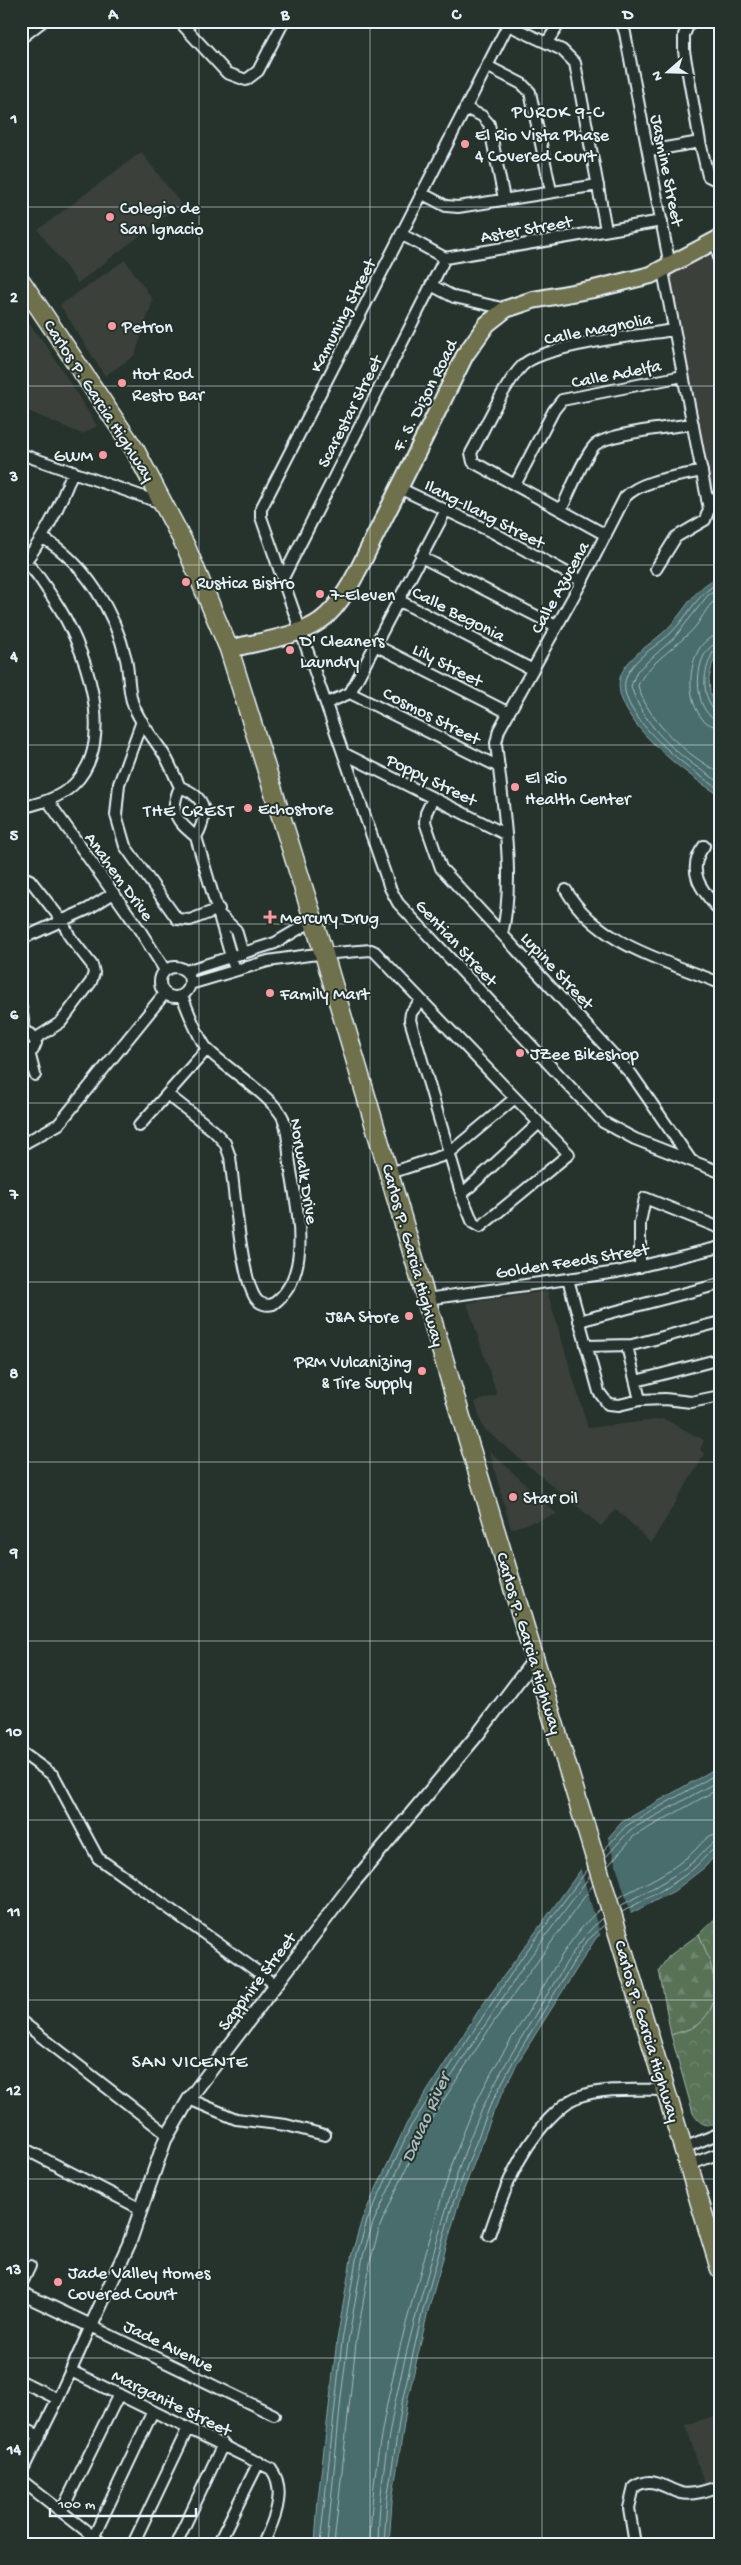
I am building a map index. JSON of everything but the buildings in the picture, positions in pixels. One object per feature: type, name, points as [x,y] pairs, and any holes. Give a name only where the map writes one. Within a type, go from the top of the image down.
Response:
[{"type":"highway","name":"Carlos P. Garcia Highway","points":[[21,281],[111,411],[165,505],[186,547],[229,650],[314,920],[534,1660],[720,2268]]},
{"type":"main road","name":"F. S. Dizon Road","points":[[229,650],[301,630],[319,622],[339,601],[399,488],[465,355],[487,324],[506,309],[533,300],[634,280],[666,268],[718,239]]},
{"type":"street","points":[[21,38],[43,21]]},
{"type":"street","points":[[180,21],[227,73],[246,80],[258,71],[284,21]]},
{"type":"street","points":[[547,42],[561,21]]},
{"type":"street","name":"Jasmine Street","points":[[621,21],[625,33],[662,221],[674,330],[708,500]]},
{"type":"street","points":[[690,21],[684,35],[684,51],[708,176],[717,179]]},
{"type":"street","points":[[509,23],[568,54],[577,69],[606,230]]},
{"type":"street","name":"Kamuning Street","points":[[301,630],[262,520],[261,509],[509,23]]},
{"type":"street","points":[[487,66],[522,84],[530,92],[551,191]]},
{"type":"street","points":[[466,108],[482,116],[489,124],[504,199]]},
{"type":"street","points":[[648,151],[700,142]]},
{"type":"street","points":[[421,193],[452,207],[598,184]]},
{"type":"street","name":"Aster Street","points":[[445,258],[662,221]]},
{"type":"street","points":[[401,234],[445,258]]},
{"type":"street","points":[[718,239],[720,263]]},
{"type":"street","name":"Scarestar Street","points":[[282,578],[445,258]]},
{"type":"street","points":[[431,285],[454,296],[506,309]]},
{"type":"street","name":"Calle Magnolia","points":[[515,485],[473,462],[471,453],[512,379],[529,360],[559,350],[674,330]]},
{"type":"street","name":"Calle Adelfa","points":[[515,485],[554,410],[562,400],[683,376]]},
{"type":"street","points":[[561,510],[590,452],[599,442],[634,433],[693,424]]},
{"type":"street","points":[[21,454],[165,505]]},
{"type":"street","points":[[21,808],[48,801],[72,786],[81,776],[90,760],[95,741],[96,724],[89,683],[73,633],[63,613],[23,561],[43,538],[54,519],[73,471]]},
{"type":"street","name":"Calle Azucena","points":[[502,934],[507,902],[505,834],[498,736],[507,712],[582,581],[629,493],[648,484],[702,471]]},
{"type":"street","points":[[515,485],[606,535]]},
{"type":"street","name":"Ilang-Ilang Street","points":[[399,488],[494,533],[582,581]]},
{"type":"street","points":[[656,570],[676,537],[708,518],[708,500],[720,496]]},
{"type":"street","points":[[327,703],[350,693],[446,510]]},
{"type":"street","points":[[43,538],[74,564],[101,598],[121,643],[126,659],[132,700],[142,721],[166,758],[180,788],[196,794],[201,801],[204,820],[196,837]]},
{"type":"street","points":[[421,556],[556,626]]},
{"type":"street","name":"Calle Begonia","points":[[398,600],[532,669]]},
{"type":"street","name":"Gentian Street","points":[[301,630],[390,888],[401,907],[603,1122],[629,1136],[720,1172]]},
{"type":"street","name":"Lily Street","points":[[375,645],[507,712]]},
{"type":"street","name":"Cosmos Street","points":[[350,693],[499,767]]},
{"type":"street","points":[[142,721],[119,784],[116,815],[122,838],[176,919],[190,920],[220,913]]},
{"type":"street","name":"Poppy Street","points":[[343,753],[505,834]]},
{"type":"street","points":[[180,788],[174,802],[175,814],[181,824],[196,837],[220,913],[235,970]]},
{"type":"street","name":"Lupine Street","points":[[433,798],[424,817],[438,862],[446,874],[632,1075],[690,1160]]},
{"type":"street","name":"Anahem Drive","points":[[48,801],[112,894],[139,929],[165,970]]},
{"type":"street","points":[[704,846],[694,864],[696,875],[720,911]]},
{"type":"street","points":[[21,876],[30,880],[63,922],[75,945],[92,965],[93,977],[61,1022],[35,1038]]},
{"type":"street","points":[[566,890],[575,905],[588,920],[618,942],[720,983]]},
{"type":"street","points":[[21,939],[63,922],[112,894]]},
{"type":"street","points":[[220,913],[236,930],[243,954]]},
{"type":"street","points":[[186,971],[190,984],[187,991],[182,996],[174,997],[165,993],[160,980],[165,970],[174,967],[186,971],[264,948],[290,936],[314,920]]},
{"type":"street","points":[[264,948],[268,961]]},
{"type":"street","points":[[190,984],[268,961],[324,954],[374,951],[538,1124],[569,1154],[480,1227],[472,1223],[448,1154],[410,1020],[411,1013],[420,1000]]},
{"type":"street","points":[[21,1146],[59,1124],[165,993]]},
{"type":"street","name":"Norwalk Drive","points":[[168,1094],[214,1131],[228,1150],[244,1258],[251,1289],[256,1300],[269,1305],[278,1301],[291,1282],[298,1260],[298,1227],[285,1123],[274,1107],[207,1049],[182,996]]},
{"type":"street","points":[[21,1007],[23,1034],[31,1034],[35,1038],[35,1047],[25,1051],[35,1075]]},
{"type":"street","points":[[139,1126],[207,1049]]},
{"type":"street","points":[[390,1173],[448,1154],[515,1098]]},
{"type":"street","points":[[462,1194],[538,1124]]},
{"type":"street","points":[[640,1267],[640,1223],[645,1198],[720,1228]]},
{"type":"street","name":"Golden Feeds Street","points":[[427,1299],[640,1267],[720,1247]]},
{"type":"street","points":[[568,1279],[599,1392],[608,1404],[619,1405],[640,1400],[670,1399],[691,1402],[720,1396]]},
{"type":"street","points":[[579,1321],[720,1284]]},
{"type":"street","points":[[586,1346],[628,1346],[720,1322]]},
{"type":"street","points":[[628,1346],[640,1400]]},
{"type":"street","points":[[636,1381],[720,1359]]},
{"type":"street","name":"Sapphire Street","points":[[21,2473],[72,2371],[122,2260],[168,2135],[189,2099],[353,1883],[478,1734],[534,1660]]},
{"type":"street","points":[[21,1752],[54,1776],[98,1858],[275,1984]]},
{"type":"street","points":[[21,2021],[168,2135]]},
{"type":"street","points":[[489,2235],[505,2188],[520,2158],[540,2129],[565,2103],[575,2098],[598,2093],[666,2090]]},
{"type":"street","points":[[189,2099],[236,2119],[286,2125],[326,2136]]},
{"type":"street","points":[[684,2148],[720,2133]]},
{"type":"street","points":[[21,2147],[141,2209]]},
{"type":"street","points":[[689,2166],[720,2153]]},
{"type":"street","points":[[21,2285],[30,2266]]},
{"type":"street","name":"Jade Avenue","points":[[21,2293],[274,2415]]},
{"type":"street","name":"Marganite Street","points":[[72,2371],[271,2469],[278,2485],[274,2522],[263,2544]]},
{"type":"street","points":[[21,2382],[58,2399]]},
{"type":"street","points":[[62,2510],[119,2394]]},
{"type":"street","points":[[94,2536],[153,2411]]},
{"type":"street","points":[[21,2427],[40,2436]]},
{"type":"street","points":[[133,2544],[188,2428]]},
{"type":"street","points":[[176,2544],[223,2444]]},
{"type":"street","points":[[218,2544],[259,2462]]},
{"type":"street","points":[[21,2480],[62,2510],[103,2544]]},
{"type":"street","points":[[636,2544],[629,2508],[634,2487],[649,2481],[659,2482],[682,2493],[692,2493],[720,2486]]},
{"type":"shaded area","name":"Colegio de San Ignacio","points":[[141,152],[181,204],[78,283],[38,230]]},
{"type":"shaded area","points":[[711,250],[720,301],[720,491],[710,493],[669,276]]},
{"type":"shaded area","points":[[125,260],[153,300],[135,355],[105,376],[60,305]]},
{"type":"shaded area","points":[[21,314],[46,345],[97,426],[82,434],[21,408]]},
{"type":"shaded area","points":[[547,1291],[588,1428],[664,1419],[704,1440],[700,1450],[705,1454],[651,1543],[616,1509],[601,1526],[483,1428],[475,1402],[497,1395],[467,1303]]},
{"type":"shaded area","points":[[489,1450],[557,1514],[511,1529]]},
{"type":"shaded area","points":[[720,2414],[720,2482],[705,2487],[686,2425]]},
{"type":"green space","points":[[720,1914],[720,2124],[711,2125],[701,2123],[693,2113],[671,2035],[697,2025],[707,2015],[712,2005],[715,1994],[712,1970],[699,1934]]},
{"type":"green space","points":[[699,1934],[712,1970],[715,1994],[712,2005],[707,2015],[697,2025],[671,2035],[659,1970],[669,1956]]},
{"type":"water","points":[[720,576],[720,650],[712,665],[709,679],[710,693],[720,711],[720,795],[673,761],[639,728],[627,711],[620,694],[620,678],[623,670],[634,657],[667,629],[696,593],[710,581]]},
{"type":"water","name":"Davao River","points":[[720,1766],[720,1850],[705,1867],[674,1891],[616,1921],[596,1938],[518,2062],[495,2108],[458,2205],[428,2311],[408,2398],[392,2501],[389,2544],[315,2544],[318,2499],[337,2340],[352,2253],[362,2219],[407,2123],[479,2010],[585,1864],[622,1822]]},
{"type":"pier","points":[[607,1835],[631,1915],[617,1923],[601,1937],[580,1867]]},
{"type":"place","name":"El Rio Vista Phase 4 Covered Court","points":[[465,144]]},
{"type":"place","name":"Colegio de San Ignacio","points":[[110,217]]},
{"type":"place","name":"Petron","points":[[112,326]]},
{"type":"place","name":"Hot Rod Resto Bar","points":[[122,383]]},
{"type":"place","name":"GWM","points":[[103,455]]},
{"type":"place","name":"Rustica Bistro","points":[[186,582]]},
{"type":"place","name":"7-Eleven","points":[[320,594]]},
{"type":"place","name":"D' Cleaners Laundry","points":[[290,650]]},
{"type":"place","name":"El Rio Health Center","points":[[515,787]]},
{"type":"place","name":"Echostore","points":[[248,808]]},
{"type":"place","name":"Mercury Drug","points":[[270,917]]},
{"type":"place","name":"Family Mart","points":[[270,993]]},
{"type":"place","name":"JZee Bikeshop","points":[[520,1053]]},
{"type":"place","name":"J&A Store","points":[[409,1316]]},
{"type":"place","name":"PRM Vulcanizing & Tire Supply","points":[[422,1371]]},
{"type":"place","name":"Star Oil","points":[[513,1497]]},
{"type":"place","name":"Jade Valley Homes Covered Court","points":[[58,2282]]},
{"type":"district","name":"PUROK 9-C","points":[[558,110]]},
{"type":"district","name":"THE CREST","points":[[189,809]]},
{"type":"district","name":"SAN VICENTE","points":[[190,2060]]}]
